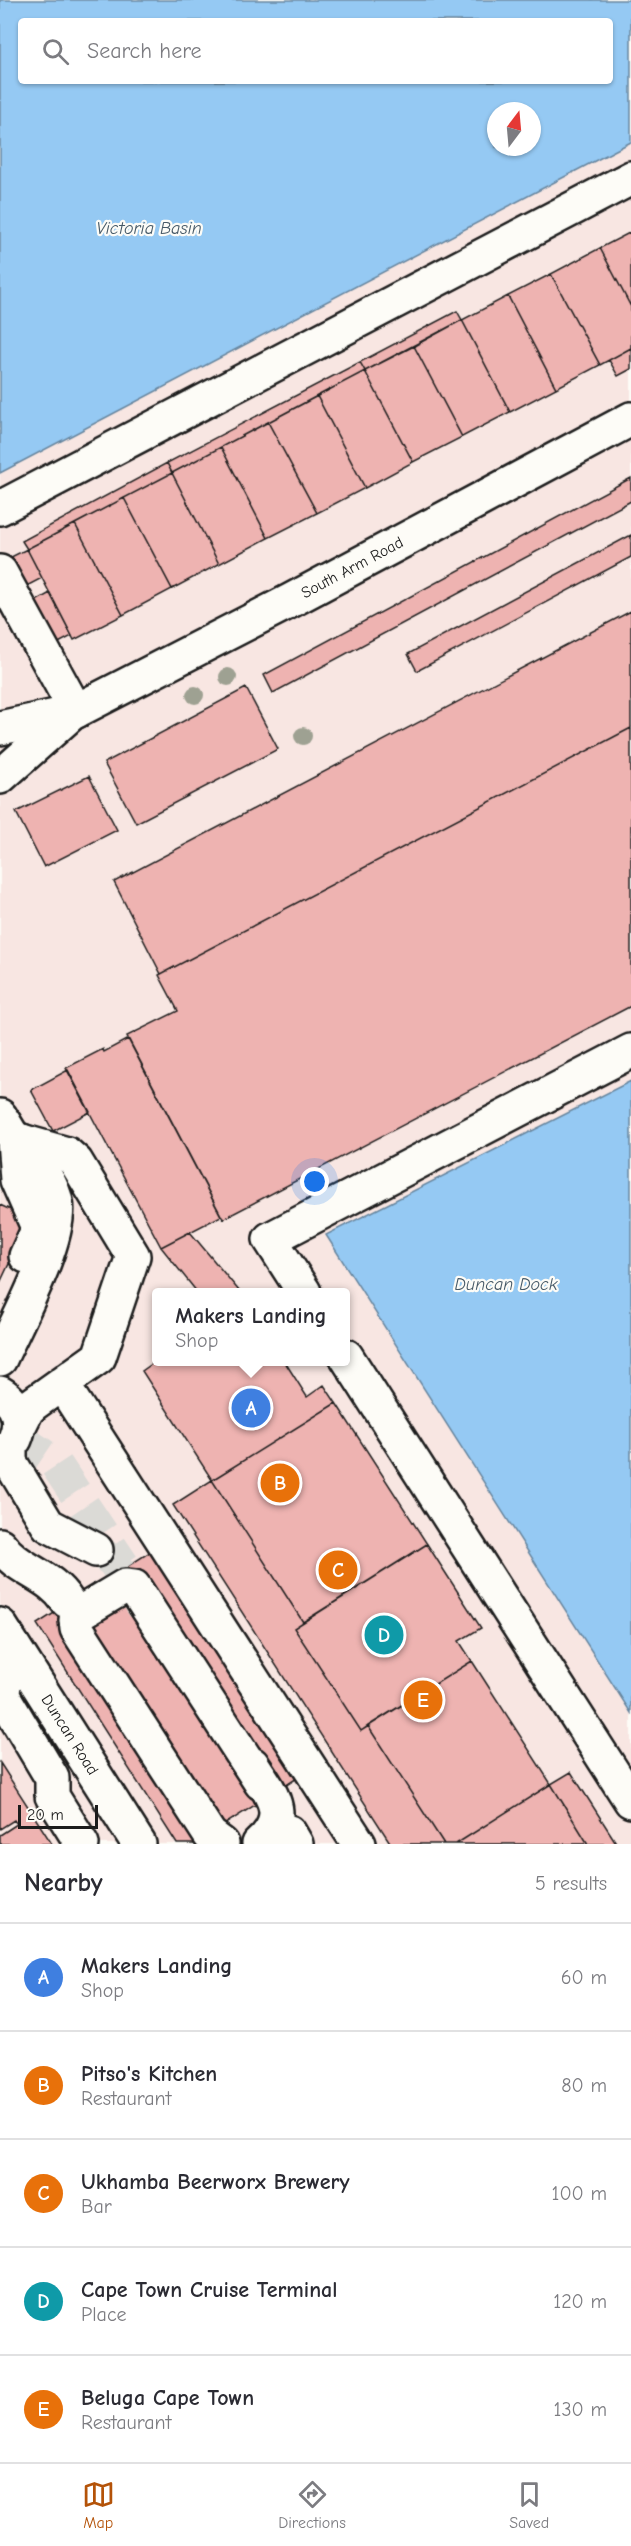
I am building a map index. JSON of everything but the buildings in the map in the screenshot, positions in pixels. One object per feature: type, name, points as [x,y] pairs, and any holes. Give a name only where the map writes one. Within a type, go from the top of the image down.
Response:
[{"type":"street","points":[[0,508],[631,178]]},
{"type":"street","name":"South Arm Road","points":[[0,777],[74,712],[290,601],[631,419]]},
{"type":"street","points":[[0,572],[74,712]]},
{"type":"street","name":"South Arm Road","points":[[0,728],[74,712]]},
{"type":"street","points":[[0,762],[0,768]]},
{"type":"street","points":[[301,1288],[270,1239],[631,1051]]},
{"type":"street","points":[[0,1315],[36,1234],[37,1225],[17,1180],[12,1132]]},
{"type":"street","points":[[0,1359],[50,1247],[57,1214],[53,1191],[12,1132]]},
{"type":"street","points":[[10,1443],[27,1410],[99,1357],[133,1256],[76,1162],[67,1155],[12,1132]]},
{"type":"street","points":[[350,1364],[631,1801]]},
{"type":"street","points":[[62,1383],[359,1844]]},
{"type":"street","points":[[0,1545],[9,1558],[53,1584],[65,1599],[58,1552],[69,1542],[89,1547],[48,1525],[10,1462],[10,1443],[18,1415],[2,1393]]},
{"type":"street","points":[[124,1566],[272,1796],[276,1809],[274,1824],[271,1833],[259,1844]]},
{"type":"street","points":[[222,1844],[210,1834],[77,1629],[76,1620],[80,1613],[125,1586],[134,1587],[261,1783]]},
{"type":"street","points":[[4,1631],[2,1697],[52,1778],[52,1796],[82,1844]]},
{"type":"street","name":"Duncan Road","points":[[4,1631],[139,1844]]},
{"type":"shaded area","points":[[631,142],[631,1081],[326,1235],[631,1713],[631,1844],[0,1844],[0,473]]},
{"type":"water","name":"Victoria Basin","points":[[0,0],[631,0],[631,142],[0,473]]},
{"type":"water","name":"Duncan Dock","points":[[631,1081],[631,1713],[326,1235]]},
{"type":"tunnel","points":[[17,1437],[55,1463],[123,1565]]},
{"type":"tunnel","points":[[96,1550],[113,1561],[144,1608]]},
{"type":"place","name":"Makers Landing","points":[[251,1408]]},
{"type":"place","name":"Pitso's Kitchen","points":[[280,1483]]},
{"type":"place","name":"Ukhamba Beerworx Brewery","points":[[338,1570]]},
{"type":"place","name":"Cape Town Cruise Terminal","points":[[384,1635]]},
{"type":"place","name":"Beluga Cape Town","points":[[423,1700]]}]
